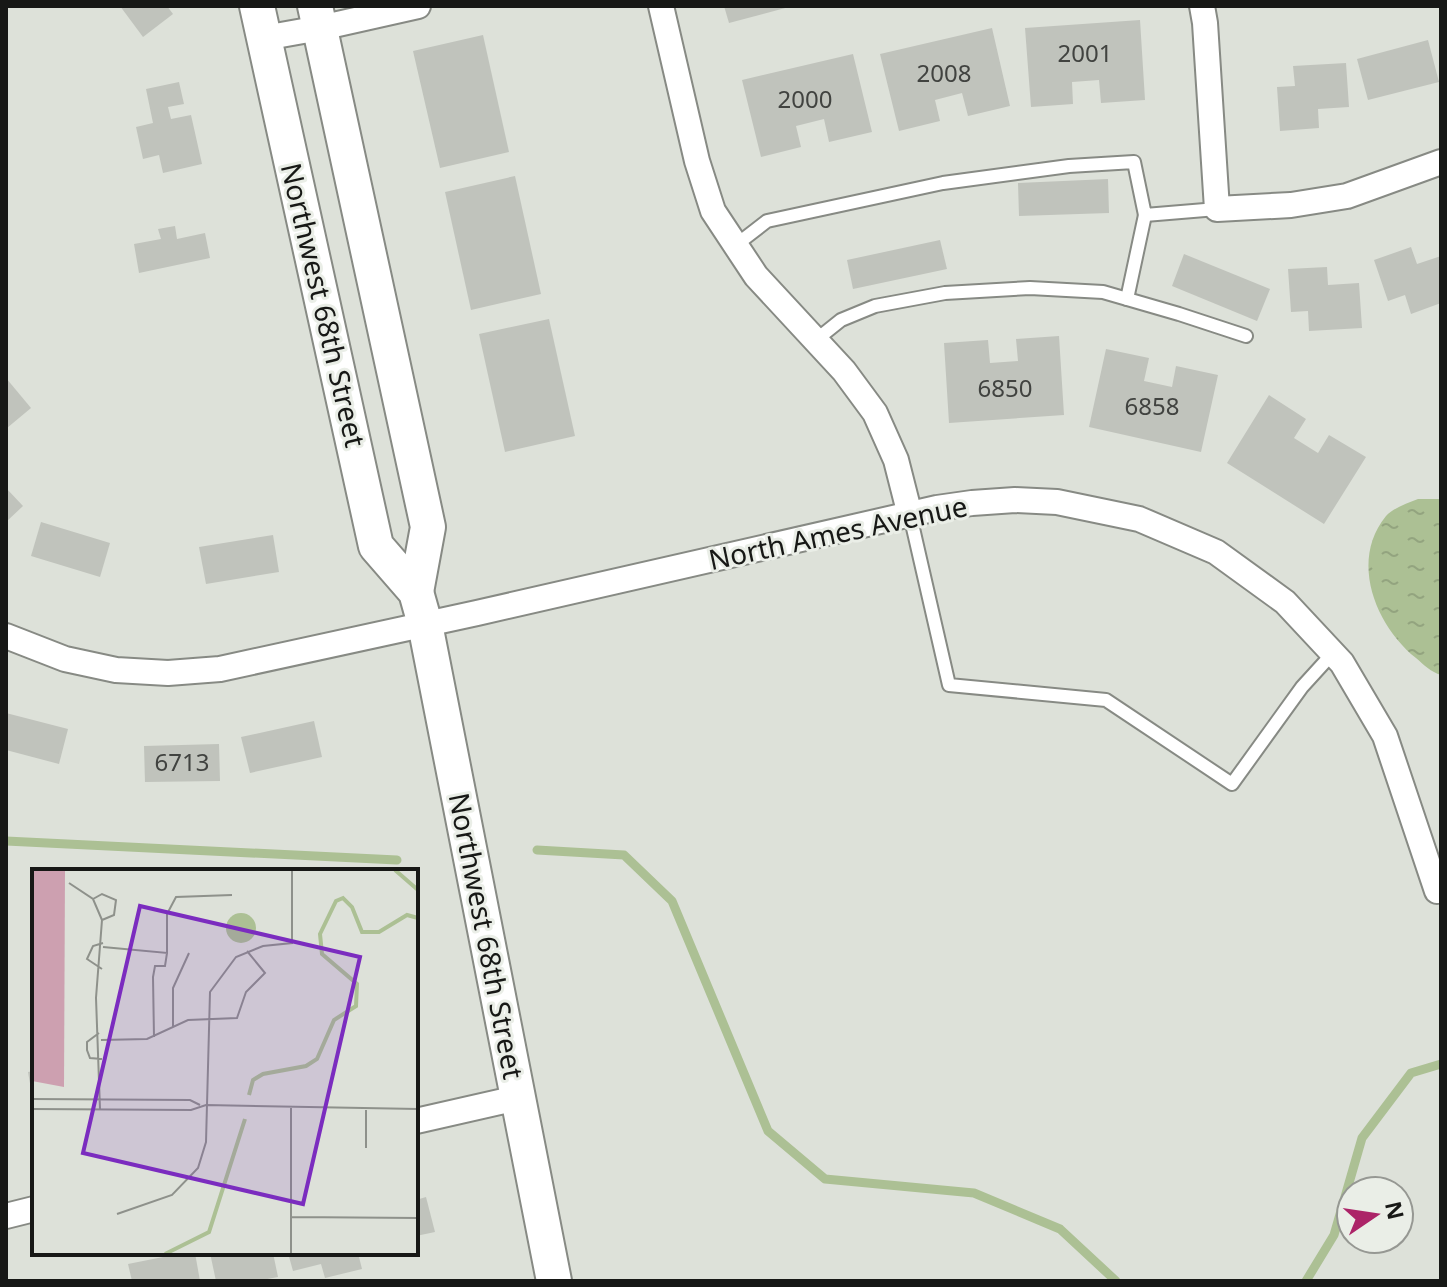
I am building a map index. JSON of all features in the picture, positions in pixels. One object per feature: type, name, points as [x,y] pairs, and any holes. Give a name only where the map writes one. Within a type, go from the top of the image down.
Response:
[{"type":"main road","name":"Northwest 68th Street","points":[[317,17],[428,527],[420,608],[554,1281]]},
{"type":"main road","name":"Northwest 68th Street","points":[[260,22],[376,546],[420,608]]},
{"type":"street","points":[[260,22],[418,6]]},
{"type":"street","points":[[661,6],[697,161],[713,211],[756,276],[844,371],[875,413],[896,460],[910,515]]},
{"type":"street","points":[[1202,6],[1217,209],[1291,205],[1347,196],[1441,162]]},
{"type":"street","name":"North Ames Avenue","points":[[6,636],[65,659],[116,670],[168,673],[220,669],[420,608],[961,505],[1015,500],[1057,502],[1139,519],[1216,552],[1285,602],[1342,663],[1385,736],[1439,890]]},
{"type":"street","points":[[418,1121],[517,1098]]},
{"type":"street","points":[[6,1216],[32,1210]]},
{"type":"lane","points":[[736,245],[767,221],[943,183],[1069,166],[1134,162],[1145,215],[1127,299]]},
{"type":"lane","points":[[1145,215],[1217,209]]},
{"type":"lane","points":[[816,340],[841,320],[875,306],[945,293],[1030,288],[1103,292],[1246,336]]},
{"type":"lane","points":[[910,515],[949,685],[1106,700],[1232,784],[1302,687],[1333,653]]},
{"type":"water","points":[[1418,499],[1441,499],[1441,675],[1416,658],[1389,629],[1372,592],[1369,572],[1369,553],[1375,534],[1386,516]]},
{"type":"building","points":[[120,6],[167,6],[173,14],[143,37]]},
{"type":"building","points":[[724,6],[789,6],[789,7],[729,23]]},
{"type":"building","points":[[1140,20],[1145,100],[1101,103],[1099,80],[1072,82],[1073,104],[1031,107],[1025,28]]},
{"type":"building","points":[[992,28],[1010,106],[968,116],[962,93],[935,100],[940,121],[899,131],[880,54]]},
{"type":"building","points":[[483,35],[509,152],[440,168],[413,51]]},
{"type":"building","points":[[1428,40],[1439,82],[1368,100],[1357,59]]},
{"type":"building","points":[[853,54],[872,132],[829,142],[824,119],[796,126],[801,147],[761,157],[742,80]]},
{"type":"building","points":[[1346,63],[1349,107],[1318,109],[1319,128],[1280,131],[1277,87],[1295,86],[1293,66]]},
{"type":"building","points":[[179,82],[184,104],[168,107],[171,119],[191,115],[202,164],[163,173],[159,155],[143,159],[136,127],[153,123],[146,89]]},
{"type":"building","points":[[515,176],[541,294],[471,310],[445,192]]},
{"type":"building","points":[[1108,179],[1109,213],[1019,216],[1018,183]]},
{"type":"building","points":[[175,226],[177,239],[205,233],[210,258],[139,273],[134,244],[161,239],[158,229]]},
{"type":"building","points":[[940,240],[947,269],[853,289],[847,260]]},
{"type":"building","points":[[1411,247],[1417,264],[1441,256],[1441,303],[1411,314],[1405,295],[1388,301],[1374,260]]},
{"type":"building","points":[[1184,254],[1270,289],[1257,321],[1172,286]]},
{"type":"building","points":[[1327,267],[1328,285],[1359,283],[1362,328],[1309,331],[1308,311],[1291,312],[1288,269]]},
{"type":"building","points":[[549,319],[575,436],[505,452],[479,334]]},
{"type":"building","points":[[1059,336],[1064,415],[949,423],[944,343],[988,340],[990,363],[1018,361],[1016,339]]},
{"type":"building","points":[[1106,349],[1149,358],[1144,381],[1172,387],[1176,366],[1218,375],[1201,452],[1089,427]]},
{"type":"building","points":[[6,378],[31,408],[7,428],[6,427]]},
{"type":"building","points":[[1269,395],[1306,419],[1294,438],[1318,453],[1329,435],[1366,457],[1324,524],[1227,463]]},
{"type":"building","points":[[6,488],[23,506],[6,522]]},
{"type":"building","points":[[41,522],[110,543],[100,577],[31,556]]},
{"type":"building","points":[[273,535],[279,572],[206,584],[199,547]]},
{"type":"building","points":[[6,713],[68,729],[59,764],[6,750]]},
{"type":"building","points":[[314,721],[322,757],[250,773],[241,737]]},
{"type":"building","points":[[219,744],[220,781],[145,782],[144,746]]},
{"type":"building","points":[[32,1071],[32,1095],[28,1072]]},
{"type":"building","points":[[426,1197],[435,1232],[418,1236],[418,1199]]},
{"type":"building","points":[[173,1255],[195,1255],[200,1281],[132,1281],[128,1264]]},
{"type":"building","points":[[210,1255],[273,1255],[278,1277],[257,1281],[216,1281]]},
{"type":"building","points":[[289,1255],[358,1255],[362,1269],[325,1278],[321,1264],[293,1271]]},
{"type":"waterway","points":[[6,841],[397,860]]},
{"type":"waterway","points":[[537,850],[624,855],[672,901],[768,1131],[825,1179],[974,1193],[1060,1229],[1116,1281]]},
{"type":"waterway","points":[[1306,1281],[1334,1235],[1362,1138],[1411,1073],[1441,1064]]}]
